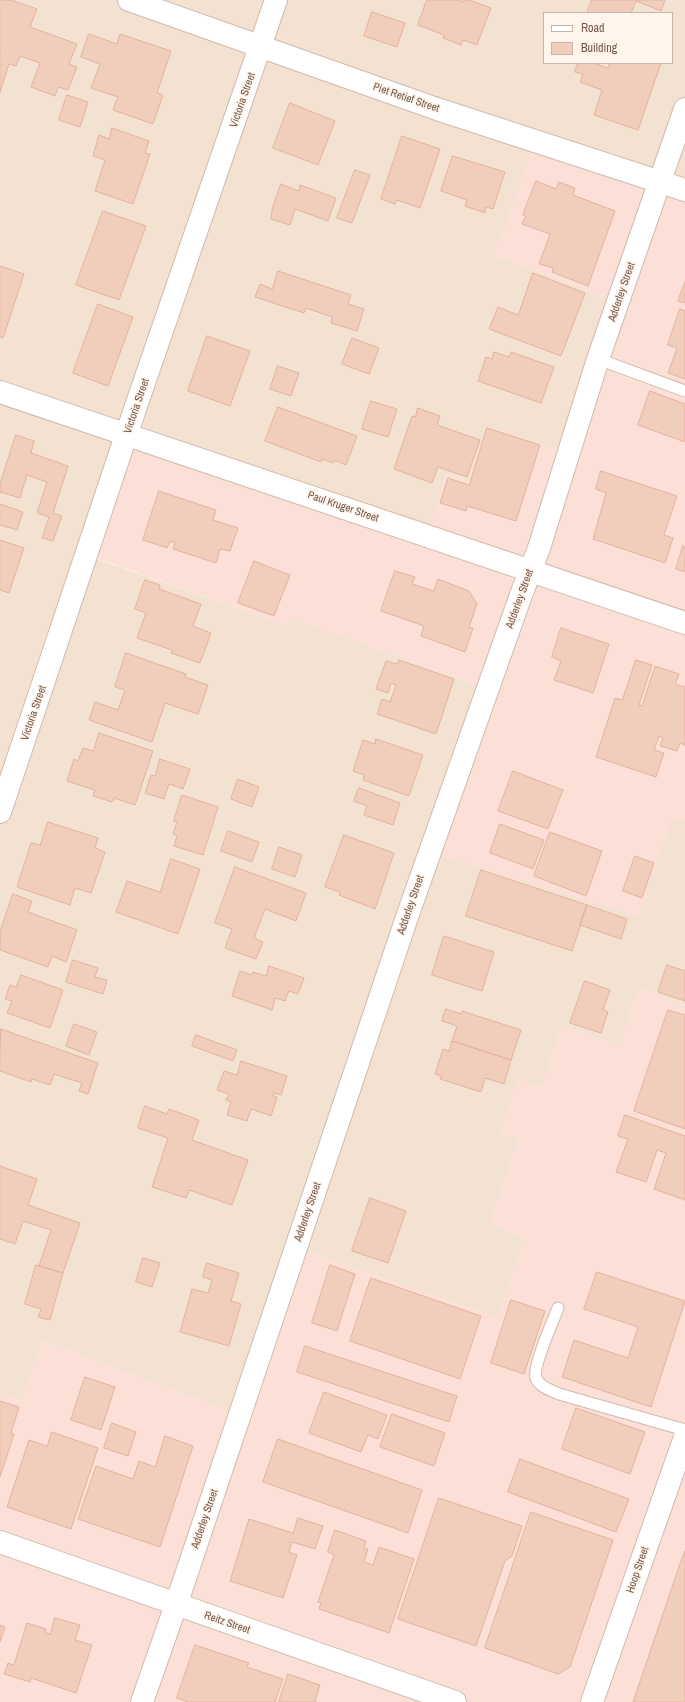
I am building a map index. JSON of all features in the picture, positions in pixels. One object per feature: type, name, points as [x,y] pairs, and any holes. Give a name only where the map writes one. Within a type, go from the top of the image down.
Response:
[{"type":"street","name":"Piet Retief Street","points":[[129,0],[438,109],[685,190]]},
{"type":"street","name":"Victoria Street","points":[[0,812],[127,434],[276,0]]},
{"type":"street","name":"Adderley Street","points":[[142,1702],[407,917],[539,548],[598,359],[685,109]]},
{"type":"street","name":"Paul Kruger Street","points":[[0,392],[685,623]]},
{"type":"street","name":"Hoop Street","points":[[592,1702],[685,1437]]},
{"type":"street","name":"Reitz Street","points":[[0,1542],[455,1702]]},
{"type":"lane","points":[[598,359],[685,391]]},
{"type":"lane","points":[[558,1308],[537,1363],[535,1373],[536,1379],[540,1385],[559,1394],[685,1430]]},
{"type":"shaded area","points":[[0,0],[685,0],[685,199],[494,255],[619,302],[568,452],[469,481],[446,474],[425,542],[90,557],[289,626],[292,618],[491,690],[673,817],[685,821],[685,1006],[638,988],[620,1046],[561,1026],[542,1088],[518,1080],[500,1133],[519,1139],[490,1224],[524,1239],[498,1318],[300,1249],[242,1416],[43,1341],[21,1400],[0,1392]]},
{"type":"shaded area","points":[[533,146],[685,199],[685,821],[673,817],[638,917],[433,853],[491,690],[292,618],[289,626],[90,556],[128,441],[425,542],[445,474],[469,481],[486,426],[568,452],[619,302],[494,255]]},
{"type":"shaded area","points":[[638,988],[685,1006],[685,1702],[0,1702],[0,1392],[21,1399],[43,1341],[242,1416],[300,1249],[498,1318],[524,1239],[490,1224],[519,1139],[500,1133],[518,1080],[542,1088],[561,1026],[620,1046]]},
{"type":"building","points":[[0,0],[11,0],[37,9],[30,27],[77,44],[69,64],[77,67],[68,90],[58,87],[55,96],[31,87],[40,63],[20,56],[16,66],[9,64],[0,92]]},
{"type":"building","points":[[427,0],[458,0],[463,2],[464,0],[469,0],[491,8],[477,45],[463,40],[461,45],[443,38],[444,35],[418,25]]},
{"type":"building","points":[[592,0],[665,0],[661,11],[636,1],[631,12],[587,12]]},
{"type":"building","points":[[372,12],[405,23],[397,47],[364,36]]},
{"type":"building","points":[[89,34],[117,44],[120,34],[171,51],[157,93],[163,95],[153,124],[113,110],[118,97],[91,88],[100,64],[81,57]]},
{"type":"building","points":[[578,64],[596,64],[608,68],[610,64],[661,64],[638,130],[594,115],[602,90],[580,82],[583,74],[575,72]]},
{"type":"building","points":[[67,95],[88,102],[80,127],[59,120]]},
{"type":"building","points":[[290,103],[335,121],[318,165],[273,148]]},
{"type":"building","points":[[112,128],[149,141],[145,153],[150,154],[133,204],[95,191],[105,160],[93,156],[99,135],[109,139]]},
{"type":"building","points":[[402,136],[440,149],[420,208],[397,200],[395,204],[381,199]]},
{"type":"building","points":[[453,156],[505,172],[493,209],[486,207],[485,213],[465,206],[467,200],[441,191]]},
{"type":"building","points":[[355,170],[370,175],[352,223],[337,218]]},
{"type":"building","points":[[536,181],[556,189],[559,182],[575,188],[573,195],[615,211],[588,286],[552,272],[553,268],[539,264],[550,234],[522,224],[526,216],[523,215]]},
{"type":"building","points":[[281,184],[299,191],[300,185],[336,198],[328,221],[295,209],[290,225],[271,219],[272,210]]},
{"type":"building","points":[[103,211],[146,226],[119,300],[76,285]]},
{"type":"building","points":[[0,266],[24,274],[3,338],[0,337]]},
{"type":"building","points":[[278,271],[351,295],[348,304],[364,309],[357,331],[331,323],[332,317],[306,308],[304,313],[255,297],[260,284],[272,289]]},
{"type":"building","points":[[533,273],[585,293],[561,356],[489,329],[498,307],[518,315]]},
{"type":"building","points":[[685,282],[685,303],[678,301]]},
{"type":"building","points":[[98,304],[133,317],[108,386],[73,373]]},
{"type":"building","points":[[680,309],[685,311],[685,379],[668,373],[677,348],[668,345]]},
{"type":"building","points":[[207,336],[250,351],[230,406],[188,391]]},
{"type":"building","points":[[352,338],[379,348],[369,374],[342,364]]},
{"type":"building","points":[[494,352],[509,357],[511,352],[554,367],[541,403],[478,381],[486,357],[492,359]]},
{"type":"building","points":[[278,366],[299,373],[291,396],[270,389]]},
{"type":"building","points":[[650,391],[685,404],[685,442],[638,425]]},
{"type":"building","points":[[371,401],[397,409],[388,437],[362,429]]},
{"type":"building","points":[[278,407],[357,436],[346,465],[334,460],[333,463],[322,459],[321,462],[265,441]]},
{"type":"building","points":[[418,408],[440,416],[437,425],[480,440],[467,477],[438,467],[432,483],[394,469],[412,416],[415,417]]},
{"type":"building","points":[[487,428],[540,445],[516,521],[467,506],[466,511],[440,503],[448,478],[469,485]]},
{"type":"building","points":[[16,435],[34,441],[31,453],[68,466],[53,513],[62,516],[53,541],[42,538],[49,517],[37,513],[47,482],[27,475],[20,498],[0,492],[0,484]]},
{"type":"building","points":[[601,471],[677,496],[664,535],[673,538],[665,563],[593,539],[606,493],[596,489]]},
{"type":"building","points":[[159,491],[216,510],[213,520],[238,528],[230,551],[220,549],[216,563],[173,549],[175,543],[170,541],[167,548],[143,540]]},
{"type":"building","points":[[0,504],[23,512],[17,530],[0,525]]},
{"type":"building","points":[[0,540],[24,548],[9,593],[0,590]]},
{"type":"building","points":[[683,546],[685,547],[685,572],[676,569]]},
{"type":"building","points":[[254,561],[290,575],[274,616],[238,603]]},
{"type":"building","points":[[395,571],[415,577],[412,584],[434,591],[438,579],[469,591],[477,604],[469,627],[473,628],[465,652],[421,636],[424,626],[381,611]]},
{"type":"building","points":[[145,580],[160,585],[159,589],[201,604],[193,626],[211,633],[200,663],[171,653],[172,650],[137,638],[146,613],[135,609]]},
{"type":"building","points":[[561,628],[609,644],[593,693],[554,680],[561,661],[552,657]]},
{"type":"building","points":[[126,653],[186,674],[185,677],[208,685],[198,714],[165,703],[152,742],[89,720],[95,702],[118,710],[125,690],[115,687]]},
{"type":"building","points":[[399,660],[454,679],[436,734],[377,714],[382,699],[390,702],[396,685],[391,683],[388,693],[376,689],[386,661],[397,664]]},
{"type":"building","points":[[636,660],[652,665],[639,705],[642,706],[655,666],[679,674],[675,684],[685,687],[685,745],[680,743],[677,751],[660,746],[663,738],[659,736],[654,750],[664,753],[656,777],[596,757],[615,698],[622,700]]},
{"type":"building","points":[[99,733],[153,751],[135,805],[114,798],[112,802],[93,796],[95,790],[67,781],[74,759],[78,761],[83,748],[93,751]]},
{"type":"building","points":[[376,739],[423,755],[409,796],[363,780],[364,775],[353,771],[363,740],[375,744]]},
{"type":"building","points":[[160,759],[190,769],[183,789],[169,784],[164,799],[145,793],[151,775],[155,776]]},
{"type":"building","points":[[513,771],[563,790],[548,829],[498,811]]},
{"type":"building","points":[[238,779],[259,787],[252,807],[231,799]]},
{"type":"building","points":[[359,788],[400,803],[393,825],[364,815],[367,806],[354,801]]},
{"type":"building","points":[[182,795],[218,807],[203,855],[174,846],[177,836],[173,834],[177,822],[174,821]]},
{"type":"building","points":[[48,822],[98,838],[95,848],[105,852],[91,893],[75,888],[70,905],[17,887],[31,843],[40,845]]},
{"type":"building","points":[[500,824],[544,840],[533,869],[490,853]]},
{"type":"building","points":[[228,831],[259,842],[252,862],[221,851]]},
{"type":"building","points":[[550,832],[602,851],[586,896],[534,876]]},
{"type":"building","points":[[344,835],[394,853],[375,909],[339,895],[340,892],[325,887]]},
{"type":"building","points":[[279,847],[302,855],[295,877],[272,869]]},
{"type":"building","points":[[635,856],[654,863],[642,898],[623,891]]},
{"type":"building","points":[[171,859],[200,869],[178,934],[116,912],[127,881],[160,892]]},
{"type":"building","points":[[235,867],[306,893],[296,921],[265,909],[254,938],[263,942],[256,959],[225,948],[232,929],[215,923]]},
{"type":"building","points":[[481,870],[587,905],[572,951],[466,916]]},
{"type":"building","points":[[13,894],[32,901],[28,912],[77,930],[66,962],[52,956],[48,967],[0,950],[0,932]]},
{"type":"building","points":[[587,905],[627,919],[621,939],[580,925]]},
{"type":"building","points":[[444,936],[494,952],[482,991],[432,975]]},
{"type":"building","points":[[73,960],[98,968],[95,977],[107,980],[103,994],[66,982]]},
{"type":"building","points":[[667,965],[685,971],[685,1001],[658,992]]},
{"type":"building","points":[[269,966],[304,978],[298,994],[289,991],[285,1001],[275,998],[272,1010],[232,996],[240,971],[252,975],[253,972],[266,976]]},
{"type":"building","points":[[21,975],[63,990],[50,1028],[7,1013],[12,1001],[5,999],[10,985],[16,987]]},
{"type":"building","points":[[585,981],[610,990],[603,1010],[608,1012],[601,1033],[570,1023]]},
{"type":"building","points":[[446,1009],[461,1014],[462,1011],[521,1030],[511,1060],[452,1041],[457,1026],[442,1021]]},
{"type":"building","points":[[668,1010],[685,1015],[685,1129],[634,1111]]},
{"type":"building","points":[[74,1024],[97,1032],[89,1055],[66,1046]]},
{"type":"building","points":[[1,1029],[98,1063],[88,1094],[79,1091],[82,1083],[54,1074],[50,1085],[32,1079],[31,1082],[0,1071]]},
{"type":"building","points":[[196,1035],[237,1050],[233,1061],[192,1046]]},
{"type":"building","points":[[452,1041],[511,1060],[504,1084],[485,1078],[481,1092],[440,1079],[441,1076],[435,1074],[443,1049],[449,1051]]},
{"type":"building","points":[[241,1061],[287,1076],[281,1095],[274,1093],[273,1096],[277,1097],[271,1116],[251,1109],[247,1121],[227,1115],[231,1102],[226,1100],[229,1094],[217,1090],[224,1071],[237,1075]]},
{"type":"building","points":[[145,1106],[167,1114],[169,1109],[199,1120],[192,1140],[248,1160],[232,1205],[189,1190],[186,1198],[152,1187],[168,1138],[138,1128]]},
{"type":"building","points":[[625,1115],[685,1136],[685,1200],[654,1189],[666,1153],[657,1150],[646,1182],[616,1172],[628,1139],[618,1136]]},
{"type":"building","points":[[0,1166],[37,1179],[28,1205],[80,1223],[63,1273],[39,1266],[51,1230],[23,1221],[15,1244],[0,1239]]},
{"type":"building","points":[[370,1198],[406,1211],[388,1263],[352,1251]]},
{"type":"building","points":[[143,1258],[160,1263],[152,1287],[136,1282]]},
{"type":"building","points":[[207,1263],[239,1273],[231,1301],[241,1304],[229,1346],[180,1332],[192,1289],[208,1293],[212,1280],[203,1277]]},
{"type":"building","points":[[36,1265],[63,1273],[50,1320],[38,1317],[41,1309],[25,1304]]},
{"type":"building","points":[[330,1265],[355,1274],[337,1331],[312,1323]]},
{"type":"building","points":[[597,1272],[685,1301],[651,1407],[562,1377],[574,1340],[628,1358],[638,1327],[584,1309]]},
{"type":"building","points":[[371,1278],[481,1316],[460,1379],[350,1341]]},
{"type":"building","points":[[511,1300],[545,1311],[524,1374],[491,1363]]},
{"type":"building","points":[[305,1346],[457,1396],[449,1422],[297,1372]]},
{"type":"building","points":[[85,1377],[115,1387],[101,1430],[71,1420]]},
{"type":"building","points":[[324,1392],[387,1415],[378,1439],[368,1435],[361,1452],[309,1433]]},
{"type":"building","points":[[0,1401],[19,1407],[11,1433],[14,1434],[0,1477]]},
{"type":"building","points":[[576,1408],[645,1432],[630,1474],[562,1449]]},
{"type":"building","points":[[392,1414],[445,1433],[434,1466],[380,1447]]},
{"type":"building","points":[[112,1423],[136,1432],[128,1456],[104,1448]]},
{"type":"building","points":[[52,1432],[98,1448],[71,1529],[7,1507],[29,1440],[47,1446]]},
{"type":"building","points":[[165,1436],[193,1446],[160,1547],[78,1519],[96,1466],[133,1479],[139,1461],[155,1467]]},
{"type":"building","points":[[278,1439],[422,1490],[408,1533],[263,1482]]},
{"type":"building","points":[[520,1459],[629,1499],[616,1532],[508,1492]]},
{"type":"building","points":[[439,1498],[522,1526],[512,1556],[505,1561],[476,1646],[398,1619]]},
{"type":"building","points":[[531,1512],[613,1540],[570,1667],[558,1674],[485,1648]]},
{"type":"building","points":[[298,1518],[323,1526],[315,1549],[292,1542],[289,1552],[297,1555],[283,1598],[230,1581],[249,1519],[293,1533]]},
{"type":"building","points":[[335,1530],[366,1541],[364,1548],[368,1549],[364,1562],[373,1565],[379,1547],[414,1559],[389,1633],[319,1609],[321,1603],[318,1602],[334,1555],[328,1552]]},
{"type":"building","points":[[685,1551],[685,1702],[633,1702],[682,1558]]},
{"type":"building","points":[[55,1618],[80,1625],[75,1640],[92,1645],[76,1693],[31,1678],[30,1682],[4,1674],[8,1663],[14,1665],[27,1623],[46,1629],[45,1633],[50,1634]]},
{"type":"building","points":[[0,1625],[5,1627],[0,1642]]},
{"type":"building","points":[[195,1645],[249,1663],[247,1667],[283,1679],[275,1702],[188,1702],[177,1698]]},
{"type":"building","points":[[288,1674],[320,1685],[315,1701],[317,1702],[279,1702]]}]
